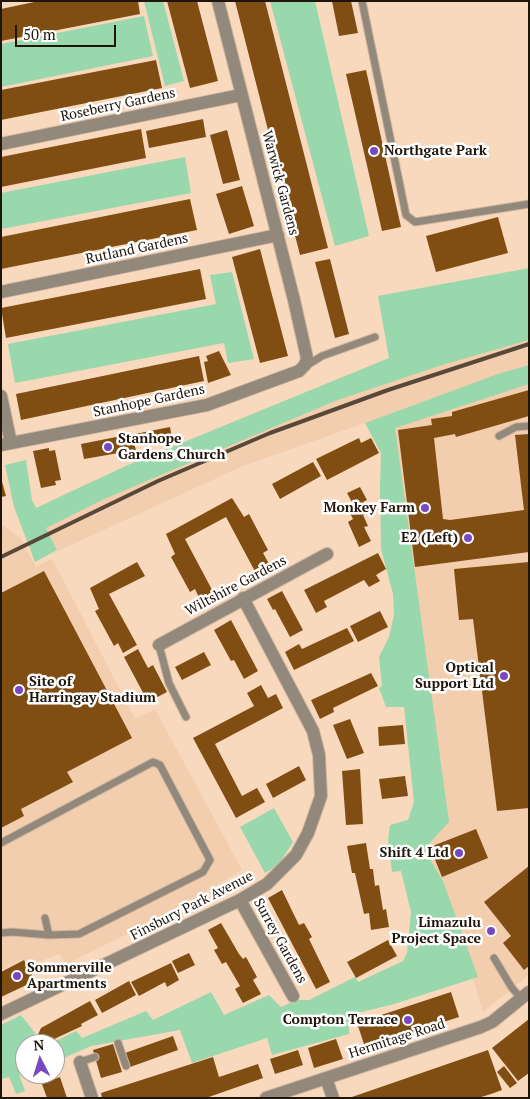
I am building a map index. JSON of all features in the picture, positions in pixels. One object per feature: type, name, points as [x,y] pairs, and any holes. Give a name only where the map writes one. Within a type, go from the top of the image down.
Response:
[{"type":"street","name":"Warwick Gardens","points":[[218,1],[278,235],[307,358],[305,365],[299,370]]},
{"type":"street","name":"Roseberry Gardens","points":[[1,144],[241,95]]},
{"type":"street","name":"Rutland Gardens","points":[[1,292],[278,235]]},
{"type":"street","name":"Stanhope Gardens","points":[[6,444],[207,405],[299,370]]},
{"type":"street","points":[[1,396],[6,444]]},
{"type":"street","name":"Wiltshire Gardens","points":[[159,645],[327,554]]},
{"type":"street","name":"Finsbury Park Avenue","points":[[1,1014],[240,900],[267,884],[296,855],[308,833],[321,796],[319,755],[312,731],[243,598]]},
{"type":"street","name":"Surrey Gardens","points":[[240,900],[293,996]]},
{"type":"street","name":"Hermitage Road","points":[[266,1098],[481,1027],[492,1022],[525,995]]},
{"type":"street","points":[[80,1062],[92,1098]]},
{"type":"street","points":[[326,1078],[333,1098]]},
{"type":"lane","points":[[362,1],[406,215],[415,222],[529,204]]},
{"type":"lane","points":[[299,370],[322,356],[375,337]]},
{"type":"lane","points":[[499,436],[516,427],[529,426]]},
{"type":"lane","points":[[159,645],[169,683],[186,717]]},
{"type":"lane","points":[[1,843],[153,762],[160,765],[210,860],[203,872],[95,928],[79,934],[1,933]]},
{"type":"lane","points":[[45,918],[49,935]]},
{"type":"lane","points":[[494,958],[512,988],[525,995]]},
{"type":"lane","points":[[118,1048],[126,1066]]},
{"type":"lane","points":[[80,1062],[95,1057]]},
{"type":"shaded area","points":[[529,301],[529,975],[483,1012],[443,881],[424,849],[382,417],[243,466],[58,551],[46,529],[60,496],[128,465]]},
{"type":"shaded area","points":[[1,524],[21,538],[36,567],[51,559],[55,564],[135,719],[155,709],[242,870],[164,916],[66,964],[60,954],[33,964],[23,959],[1,970]]},
{"type":"green space","points":[[144,1],[163,1],[184,81],[165,86]]},
{"type":"green space","points":[[270,1],[315,1],[369,236],[335,246]]},
{"type":"green space","points":[[144,16],[153,56],[1,87],[1,44]]},
{"type":"green space","points":[[185,157],[191,193],[1,229],[1,193]]},
{"type":"green space","points":[[529,268],[529,340],[442,365],[335,401],[102,500],[46,528],[57,550],[35,562],[14,507],[5,465],[26,460],[32,500],[36,508],[128,465],[389,358],[378,296]]},
{"type":"green space","points":[[232,272],[254,359],[228,363],[224,343],[15,383],[8,344],[216,304],[210,275]]},
{"type":"green space","points":[[529,365],[529,384],[395,428],[449,822],[424,849],[443,881],[478,977],[391,1005],[348,1015],[349,1034],[272,1055],[267,1038],[192,1063],[180,1030],[91,1046],[65,1058],[65,1036],[76,1031],[82,1038],[146,1011],[153,1020],[211,992],[224,1015],[269,995],[281,1007],[297,1000],[309,1000],[355,977],[358,982],[403,961],[407,953],[411,912],[401,871],[392,872],[388,840],[390,825],[408,820],[414,802],[404,707],[386,707],[379,688],[382,686],[379,657],[389,637],[394,615],[393,594],[381,549],[381,453],[365,423],[498,374]]},
{"type":"green space","points":[[274,808],[293,842],[279,864],[265,873],[240,827]]},
{"type":"green space","points":[[21,1015],[35,1033],[15,1034],[15,1084],[23,1084],[25,1091],[16,1094],[9,1077],[1,1079],[1,1025]]},
{"type":"building","points":[[39,1],[138,1],[140,14],[1,41],[1,9]]},
{"type":"building","points":[[167,1],[197,1],[218,81],[190,88]]},
{"type":"building","points":[[235,1],[265,1],[328,248],[300,255]]},
{"type":"building","points":[[332,1],[351,1],[358,33],[339,36]]},
{"type":"building","points":[[156,60],[162,88],[1,120],[1,90]]},
{"type":"building","name":"Northgate Park","points":[[366,70],[401,227],[382,231],[346,74]]},
{"type":"building","points":[[203,119],[206,137],[149,148],[146,131]]},
{"type":"building","points":[[141,129],[146,158],[1,187],[1,157]]},
{"type":"building","points":[[227,130],[240,180],[223,184],[210,135]]},
{"type":"building","points":[[242,186],[254,226],[229,234],[216,194]]},
{"type":"building","points":[[190,199],[197,230],[1,269],[1,237]]},
{"type":"building","points":[[498,217],[508,253],[436,272],[426,236]]},
{"type":"building","points":[[260,249],[288,356],[260,363],[232,257]]},
{"type":"building","points":[[330,259],[349,334],[335,338],[315,262]]},
{"type":"building","points":[[200,269],[206,299],[6,338],[1,308]]},
{"type":"building","points":[[219,351],[231,375],[208,383],[204,362],[208,361],[206,356]]},
{"type":"building","points":[[199,356],[204,381],[21,420],[16,394]]},
{"type":"building","points":[[529,390],[529,416],[456,437],[455,434],[434,438],[443,519],[450,520],[524,510],[515,435],[529,434],[529,552],[415,567],[398,430],[432,425],[431,419],[452,416],[452,412]]},
{"type":"building","points":[[170,427],[172,438],[138,445],[135,434]]},
{"type":"building","name":"Stanhope Gardens Church","points":[[131,434],[136,450],[84,459],[81,444]]},
{"type":"building","points":[[359,438],[361,443],[371,438],[379,453],[327,480],[316,459]]},
{"type":"building","points":[[49,448],[49,451],[55,450],[61,480],[55,481],[56,485],[41,488],[33,451]]},
{"type":"building","points":[[313,462],[321,476],[280,499],[272,484]]},
{"type":"building","points":[[1,478],[6,496],[1,497]]},
{"type":"building","points":[[360,487],[367,500],[363,502],[368,513],[363,515],[368,526],[364,527],[371,541],[359,547],[348,522],[353,519],[348,509],[354,506],[347,493]]},
{"type":"building","points":[[232,498],[244,517],[249,514],[268,550],[263,553],[273,571],[259,579],[226,517],[185,539],[218,601],[204,608],[195,589],[190,592],[171,557],[175,554],[166,534]]},
{"type":"building","points":[[378,553],[386,569],[376,575],[380,581],[369,587],[364,580],[324,601],[327,607],[316,613],[304,590]]},
{"type":"building","points":[[137,562],[145,576],[109,594],[137,645],[123,653],[118,643],[114,646],[95,611],[99,609],[90,588]]},
{"type":"building","points":[[529,562],[529,808],[497,811],[473,619],[459,620],[454,569]]},
{"type":"building","points":[[44,571],[132,738],[67,772],[73,782],[21,809],[24,816],[1,828],[1,593]]},
{"type":"building","points":[[282,591],[303,630],[290,637],[275,609],[273,610],[267,599]]},
{"type":"building","points":[[380,611],[388,627],[358,642],[350,626]]},
{"type":"building","points":[[231,620],[258,671],[244,679],[234,660],[231,661],[214,630]]},
{"type":"building","points":[[347,628],[354,641],[294,670],[285,652],[299,644],[302,649]]},
{"type":"building","points":[[138,649],[148,668],[153,665],[167,692],[148,702],[124,657]]},
{"type":"building","points":[[204,652],[211,665],[182,680],[175,667]]},
{"type":"building","points":[[371,673],[378,686],[333,708],[334,712],[320,719],[311,700]]},
{"type":"building","points":[[261,685],[268,698],[276,694],[283,708],[215,744],[242,796],[257,788],[265,802],[236,818],[193,738],[254,706],[247,693]]},
{"type":"building","points":[[350,719],[364,753],[347,759],[333,725]]},
{"type":"building","points":[[403,725],[405,744],[379,746],[378,727]]},
{"type":"building","points":[[299,766],[306,780],[273,798],[266,784]]},
{"type":"building","points":[[360,769],[363,824],[346,825],[342,771]]},
{"type":"building","points":[[405,776],[408,796],[382,799],[379,779]]},
{"type":"building","name":"Shift 4 Ltd","points":[[476,829],[488,858],[442,877],[430,847]]},
{"type":"building","points":[[366,843],[370,869],[373,869],[375,886],[379,885],[383,910],[386,909],[389,927],[371,930],[369,913],[364,914],[355,873],[352,873],[347,846]]},
{"type":"building","points":[[529,866],[529,966],[524,970],[503,943],[511,936],[484,902]]},
{"type":"building","points":[[282,890],[299,925],[304,923],[312,937],[309,939],[330,982],[316,989],[268,898]]},
{"type":"building","points":[[221,923],[239,954],[243,959],[246,957],[257,977],[253,980],[261,994],[243,1003],[235,989],[240,986],[226,962],[222,964],[214,950],[218,948],[208,930]]},
{"type":"building","points":[[388,940],[397,956],[356,978],[347,962]]},
{"type":"building","points":[[189,953],[195,965],[178,973],[172,961]]},
{"type":"building","name":"Sommerville Apartments","points":[[24,960],[35,981],[1,997],[1,972]]},
{"type":"building","points":[[171,963],[179,980],[167,987],[165,982],[139,996],[131,982]]},
{"type":"building","points":[[129,981],[136,995],[102,1013],[95,1000]]},
{"type":"building","name":"Compton Terrace","points":[[451,992],[459,1017],[365,1047],[357,1023]]},
{"type":"building","points":[[90,1001],[98,1015],[81,1024],[82,1026],[65,1034],[38,1034],[41,1028]]},
{"type":"building","points":[[529,1019],[529,1073],[518,1081],[492,1048]]},
{"type":"building","points":[[173,1036],[178,1050],[130,1067],[125,1053]]},
{"type":"building","points":[[336,1039],[343,1059],[314,1068],[308,1048]]},
{"type":"building","points":[[113,1044],[122,1072],[101,1078],[93,1050]]},
{"type":"building","points":[[298,1050],[303,1065],[275,1074],[270,1059]]},
{"type":"building","points":[[488,1050],[502,1090],[491,1094],[478,1098],[349,1098]]},
{"type":"building","points":[[213,1057],[219,1077],[258,1064],[263,1078],[206,1098],[102,1098],[101,1093]]},
{"type":"building","points":[[504,1066],[517,1083],[510,1088],[497,1072]]},
{"type":"building","points":[[42,1084],[62,1084],[67,1098],[47,1098]]},
{"type":"railway","points":[[1,557],[158,481],[270,433],[388,390],[529,344]]},
{"type":"place","name":"Northgate Park","points":[[374,151]]},
{"type":"place","name":"Stanhope Gardens Church","points":[[108,447]]},
{"type":"place","name":"Monkey Farm","points":[[425,508]]},
{"type":"place","name":"E2 (Left)","points":[[468,538]]},
{"type":"place","name":"Optical Support Ltd","points":[[504,676]]},
{"type":"place","name":"Site of Harringay Stadium","points":[[19,690]]},
{"type":"place","name":"Shift 4 Ltd","points":[[459,853]]},
{"type":"place","name":"Limazulu Project Space","points":[[491,931]]},
{"type":"place","name":"Sommerville Apartments","points":[[17,976]]},
{"type":"place","name":"Compton Terrace","points":[[408,1020]]}]
